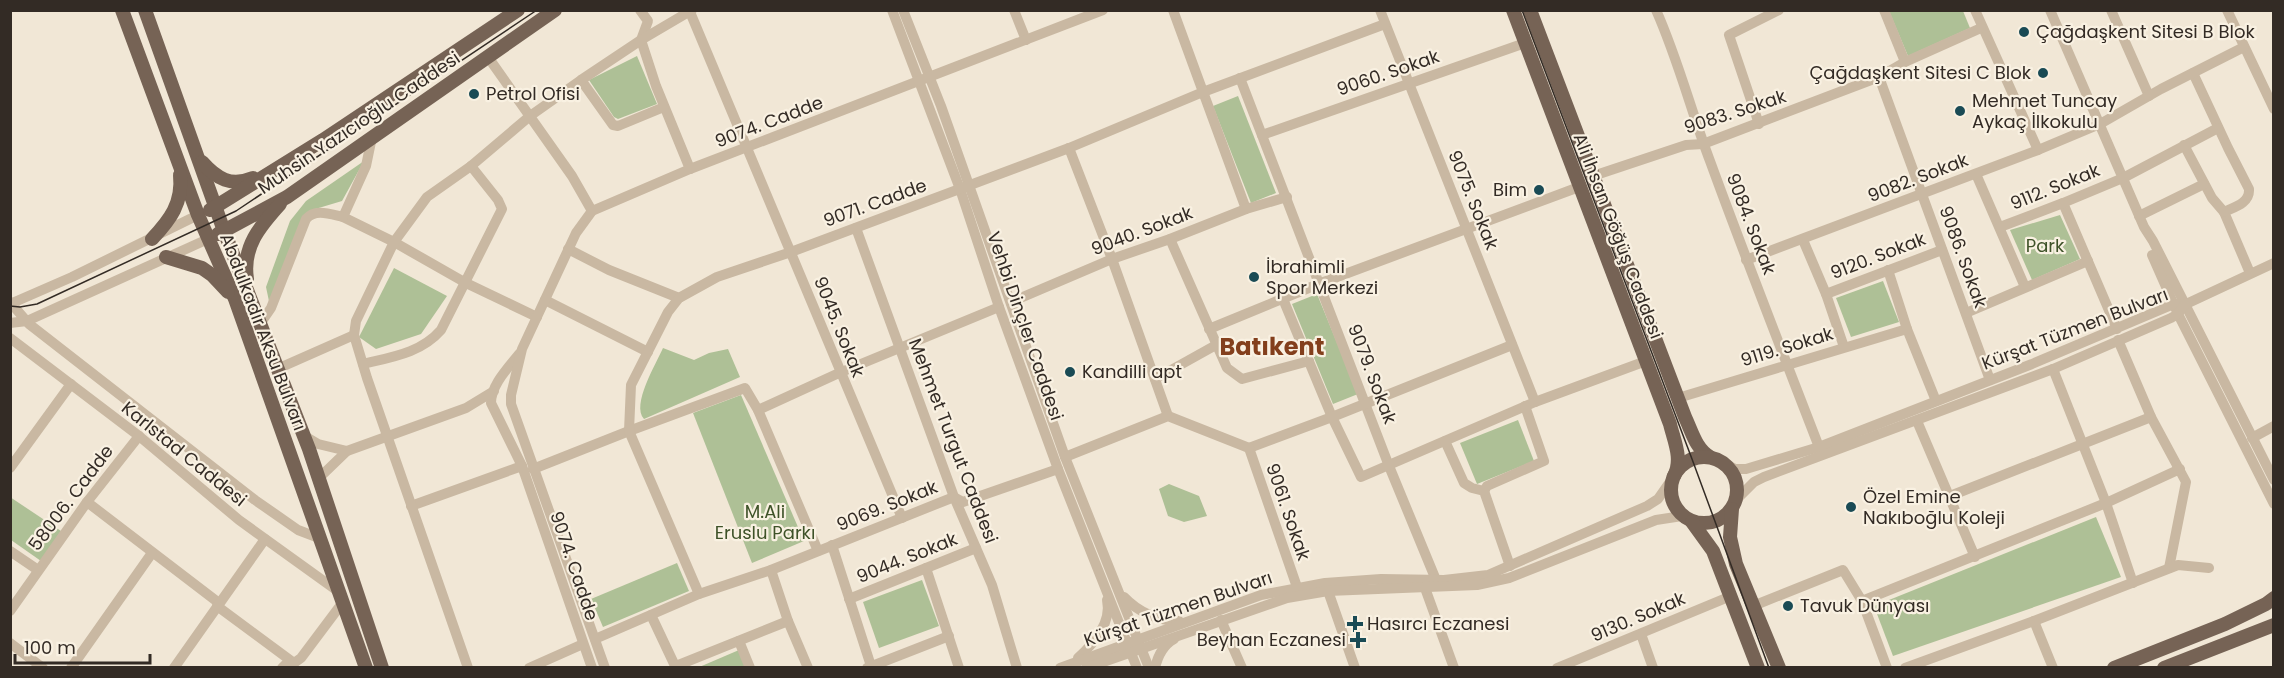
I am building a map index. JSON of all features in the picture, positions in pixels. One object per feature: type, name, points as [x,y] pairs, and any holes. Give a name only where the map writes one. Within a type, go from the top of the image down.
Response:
[{"type":"main road","name":"Abdulkadir Aksu Bulvarı","points":[[122,10],[198,215],[235,299],[366,668]]},
{"type":"main road","name":"Abdulkadir Aksu Bulvarı","points":[[145,10],[224,231],[319,478],[382,668]]},
{"type":"main road","name":"Muhsin Yazıcıoğlu Caddesi","points":[[198,215],[216,207],[323,140],[518,10]]},
{"type":"main road","name":"Muhsin Yazıcıoğlu Caddesi","points":[[208,239],[287,197],[555,10]]},
{"type":"main road","name":"Ali İhsan Göğüş Caddesi","points":[[1512,10],[1670,424],[1679,467],[1674,476]]},
{"type":"main road","name":"Ali İhsan Göğüş Caddesi","points":[[1530,10],[1678,398],[1697,444],[1703,453],[1715,459]]},
{"type":"main road","points":[[198,157],[213,173],[235,183],[246,181],[277,168]]},
{"type":"main road","points":[[152,239],[169,222],[176,207],[181,181],[178,161]]},
{"type":"main road","points":[[250,298],[245,266],[249,248],[256,233],[287,197]]},
{"type":"main road","points":[[166,257],[202,268],[235,299]]},
{"type":"main road","points":[[1758,668],[1713,551],[1675,507],[1671,497],[1674,476],[1680,467],[1699,457],[1715,459],[1729,468],[1735,477],[1738,488],[1730,537],[1731,548],[1779,668]]},
{"type":"main road","points":[[1687,519],[1703,524],[1716,522],[1724,517],[1734,504]]},
{"type":"main road","points":[[2114,668],[2225,624],[2274,598]]},
{"type":"main road","points":[[2164,668],[2274,625]]},
{"type":"street","points":[[640,10],[648,21],[641,40],[664,107],[690,169]]},
{"type":"street","points":[[892,10],[925,80]]},
{"type":"street","points":[[903,10],[925,80],[964,188],[1011,302],[1065,458],[1118,590],[1134,645],[1137,668]]},
{"type":"street","points":[[1014,10],[1026,40]]},
{"type":"street","name":"9074. Cadde","points":[[592,211],[690,169],[1103,10]]},
{"type":"street","points":[[1173,10],[1246,209]]},
{"type":"street","name":"9075. Sokak","points":[[1380,10],[1512,345],[1544,461],[1487,486],[1484,491]]},
{"type":"street","name":"9084. Sokak","points":[[1656,10],[1671,45],[1703,144],[1746,260],[1819,447]]},
{"type":"street","points":[[1759,124],[1729,35],[1779,10]]},
{"type":"street","points":[[1884,10],[1905,62]]},
{"type":"street","points":[[1975,10],[1981,28],[2038,150]]},
{"type":"street","points":[[2050,10],[2142,221],[2153,241],[2179,308],[2274,504]]},
{"type":"street","points":[[2111,10],[2149,96]]},
{"type":"street","points":[[2227,10],[2274,110]]},
{"type":"street","points":[[468,668],[363,364],[354,335],[356,321],[394,242],[427,197],[471,166],[530,116],[581,80],[641,40],[691,11]]},
{"type":"street","name":"9045. Sokak","points":[[691,11],[839,373],[902,518]]},
{"type":"street","name":"9071. Cadde","points":[[699,594],[629,430],[631,385],[668,312],[679,298],[717,277],[964,188],[1069,148],[1203,92],[1385,24]]},
{"type":"street","name":"9083. Sokak","points":[[1593,176],[1686,145],[1703,144],[1759,124],[1879,77],[1905,62],[1981,28]]},
{"type":"street","name":"9060. Sokak","points":[[1262,135],[1408,82],[1525,43]]},
{"type":"street","name":"9082. Sokak","points":[[1746,260],[1922,195],[2100,124],[2244,47]]},
{"type":"street","points":[[488,57],[572,176],[592,211],[576,233],[522,349],[494,391]]},
{"type":"street","points":[[2193,73],[2250,193],[2246,200],[2223,212]]},
{"type":"street","name":"9086. Sokak","points":[[1879,77],[1990,380]]},
{"type":"street","name":"9079. Sokak","points":[[1240,78],[1389,466],[1436,580]]},
{"type":"street","points":[[581,80],[613,126],[664,107]]},
{"type":"street","name":"9112. Sokak","points":[[2000,227],[2063,204],[2123,178],[2218,128]]},
{"type":"street","points":[[343,217],[366,166],[372,137]]},
{"type":"street","points":[[2184,145],[2204,184],[2223,212],[2250,273]]},
{"type":"street","points":[[1069,148],[1112,259],[1168,416]]},
{"type":"street","points":[[363,364],[412,352],[431,342],[441,330],[502,209],[498,200],[471,166]]},
{"type":"street","points":[[1976,174],[2025,287]]},
{"type":"street","points":[[2142,221],[2204,184]]},
{"type":"street","points":[[1209,329],[1283,298],[1580,187]]},
{"type":"street","name":"Vehbi Dinçler Caddesi","points":[[964,188],[999,307],[1058,469],[1104,585],[1134,645]]},
{"type":"street","name":"9040. Sokak","points":[[1011,302],[1112,259],[1246,209],[1287,197]]},
{"type":"street","points":[[2063,204],[2117,329]]},
{"type":"street","points":[[260,324],[271,308],[306,219],[310,214],[317,212],[343,217],[394,242],[466,283],[537,317]]},
{"type":"street","name":"Muhsin Yazıcıoğlu Caddesi","points":[[11,303],[72,277],[198,215]]},
{"type":"street","name":"Mehmet Turgut Caddesi","points":[[856,228],[954,497],[992,585],[1017,668]]},
{"type":"street","name":"Muhsin Yazıcıoğlu Caddesi","points":[[10,323],[27,321],[208,239]]},
{"type":"street","points":[[1170,239],[1227,368],[1242,379],[1309,361]]},
{"type":"street","points":[[1803,240],[1826,294],[1844,347]]},
{"type":"street","points":[[568,249],[609,270],[679,298]]},
{"type":"street","name":"9120. Sokak","points":[[1826,294],[1942,250]]},
{"type":"street","points":[[1966,313],[2088,261]]},
{"type":"street","points":[[2179,308],[2274,263]]},
{"type":"street","points":[[1888,270],[1907,329],[1936,401]]},
{"type":"street","points":[[1283,298],[1332,417],[1361,477],[1530,404],[1646,361]]},
{"type":"street","points":[[545,300],[648,352]]},
{"type":"street","name":"Karlstad Caddesi","points":[[11,303],[27,321],[255,500],[298,530],[319,538]]},
{"type":"street","points":[[758,410],[839,373],[999,307]]},
{"type":"street","points":[[2179,308],[2274,480]]},
{"type":"street","name":"Kürşat Tüzmen Bulvarı","points":[[1715,459],[1735,469],[1746,469],[1819,447],[2117,329],[2179,308]]},
{"type":"street","name":"Kürşat Tüzmen Bulvarı","points":[[1734,504],[1754,482],[1764,477],[2053,369],[2118,340],[2179,308]]},
{"type":"street","name":"9119. Sokak","points":[[1678,398],[1907,329]]},
{"type":"street","points":[[277,369],[354,335]]},
{"type":"street","name":"Karlstad Caddesi","points":[[10,339],[139,436],[265,539],[341,597]]},
{"type":"street","points":[[2118,340],[2151,417],[2186,482],[2169,568]]},
{"type":"street","points":[[1155,379],[1216,345]]},
{"type":"street","points":[[1065,458],[1168,416],[1249,448],[1512,345]]},
{"type":"street","points":[[466,408],[481,407],[503,410],[511,400],[522,349]]},
{"type":"street","points":[[2053,369],[2106,503],[2133,583]]},
{"type":"street","points":[[10,468],[71,384]]},
{"type":"street","points":[[319,478],[347,451],[466,408],[494,391],[502,388],[511,400]]},
{"type":"street","points":[[533,469],[629,430],[745,388],[758,410],[818,551]]},
{"type":"street","name":"9074. Cadde","points":[[494,391],[491,396],[494,410],[522,466],[592,668]]},
{"type":"street","name":"9074. Cadde","points":[[511,400],[533,469],[605,668]]},
{"type":"street","points":[[1950,496],[2151,417]]},
{"type":"street","points":[[1917,420],[1975,557]]},
{"type":"street","points":[[2252,438],[2274,426]]},
{"type":"street","points":[[303,435],[318,444],[347,451]]},
{"type":"street","name":"58006. Cadde","points":[[10,611],[87,502],[139,436]]},
{"type":"street","points":[[1445,441],[1464,483],[1484,491],[1510,566]]},
{"type":"street","name":"9061. Sokak","points":[[1249,448],[1297,587]]},
{"type":"street","points":[[411,506],[522,466]]},
{"type":"street","name":"9069. Sokak","points":[[595,639],[699,594],[771,570],[954,497],[963,502],[1058,469]]},
{"type":"street","points":[[1862,600],[1975,557],[2106,503],[2180,469]]},
{"type":"street","name":"Kürşat Tüzmen Bulvarı","points":[[1060,668],[1188,626],[1261,595],[1297,587],[1382,579],[1436,580],[1488,574],[1647,506],[1658,499],[1674,476]]},
{"type":"street","points":[[87,502],[294,663]]},
{"type":"street","name":"Kürşat Tüzmen Bulvarı","points":[[1188,626],[1221,620],[1287,598],[1328,591],[1467,587],[1509,578],[1656,520],[1687,519]]},
{"type":"street","points":[[174,668],[265,539]]},
{"type":"street","points":[[832,545],[869,667],[948,636]]},
{"type":"street","name":"9044. Sokak","points":[[849,599],[976,548]]},
{"type":"street","points":[[10,551],[38,570]]},
{"type":"street","points":[[71,668],[152,553]]},
{"type":"street","points":[[1905,668],[2034,621],[2178,564],[2209,568]]},
{"type":"street","points":[[926,568],[959,668]]},
{"type":"street","points":[[771,570],[788,621],[808,668]]},
{"type":"street","points":[[1753,606],[1843,570],[1862,600],[1887,668]]},
{"type":"street","points":[[1072,663],[1099,638],[1108,607],[1104,585]]},
{"type":"street","points":[[1425,588],[1454,668]]},
{"type":"street","points":[[1118,590],[1132,606],[1147,614],[1188,626]]},
{"type":"street","points":[[1328,591],[1355,668]]},
{"type":"street","name":"9130. Sokak","points":[[1557,668],[1731,596]]},
{"type":"street","points":[[282,668],[286,663],[294,663],[301,658],[341,597]]},
{"type":"street","points":[[651,615],[676,667],[788,621]]},
{"type":"street","points":[[1221,620],[1242,668]]},
{"type":"street","points":[[2034,621],[2053,668]]},
{"type":"street","points":[[1155,668],[1158,657],[1167,643],[1188,626]]},
{"type":"street","points":[[1641,634],[1653,668]]},
{"type":"street","points":[[739,641],[750,668]]},
{"type":"street","points":[[10,643],[43,668]]},
{"type":"street","points":[[529,668],[583,644]]},
{"type":"street","points":[[1134,645],[1149,668]]},
{"type":"street","name":"Kürşat Tüzmen Bulvarı","points":[[1086,668],[1134,645]]},
{"type":"green space","points":[[1889,11],[1963,11],[1970,28],[1908,56]]},
{"type":"green space","points":[[637,56],[657,104],[618,119],[614,117],[589,80]]},
{"type":"green space","points":[[1238,96],[1276,193],[1251,203],[1213,106]]},
{"type":"green space","points":[[364,161],[342,201],[312,210],[270,306],[266,287],[290,221],[306,201]]},
{"type":"green space","name":"Park","points":[[2060,215],[2080,259],[2032,280],[2010,230]]},
{"type":"green space","points":[[394,268],[447,296],[421,334],[376,349],[359,337]]},
{"type":"green space","points":[[1883,281],[1899,322],[1851,337],[1836,298]]},
{"type":"green space","points":[[1317,294],[1358,394],[1333,404],[1292,304]]},
{"type":"green space","points":[[663,348],[694,360],[709,353],[728,349],[740,377],[644,419],[640,404],[642,395]]},
{"type":"green space","name":"M.Ali Eruslu Parkı","points":[[741,395],[804,541],[752,563],[693,413]]},
{"type":"green space","points":[[1518,420],[1534,461],[1477,484],[1460,443]]},
{"type":"green space","points":[[1169,484],[1199,496],[1207,516],[1184,522],[1168,516],[1159,489]]},
{"type":"green space","points":[[10,497],[61,531],[41,561],[11,540]]},
{"type":"green space","points":[[2096,517],[2121,577],[1893,656],[1874,606]]},
{"type":"green space","points":[[677,563],[689,591],[603,627],[591,599]]},
{"type":"green space","points":[[922,580],[939,626],[879,648],[863,602]]},
{"type":"green space","points":[[739,650],[746,668],[697,668]]},
{"type":"tram line","points":[[10,306],[37,304],[236,211],[537,10]]},
{"type":"tram line","points":[[1522,10],[1769,668]]},
{"type":"place","name":"Çağdaşkent Sitesi B Blok","points":[[2024,32]]},
{"type":"place","name":"Çağdaşkent Sitesi C Blok","points":[[2043,73]]},
{"type":"place","name":"Petrol Ofisi","points":[[474,94]]},
{"type":"place","name":"Mehmet Tuncay Aykaç İlkokulu","points":[[1960,111]]},
{"type":"place","name":"Bim","points":[[1539,190]]},
{"type":"place","name":"İbrahimli Spor Merkezi","points":[[1254,277]]},
{"type":"place","name":"Kandilli apt","points":[[1070,372]]},
{"type":"place","name":"Özel Emine Nakıboğlu Koleji","points":[[1851,507]]},
{"type":"place","name":"Tavuk Dünyası","points":[[1788,606]]},
{"type":"place","name":"Hasırcı Eczanesi","points":[[1355,624]]},
{"type":"place","name":"Beyhan Eczanesi","points":[[1358,640]]},
{"type":"district","name":"Batıkent","points":[[1272,347]]}]
